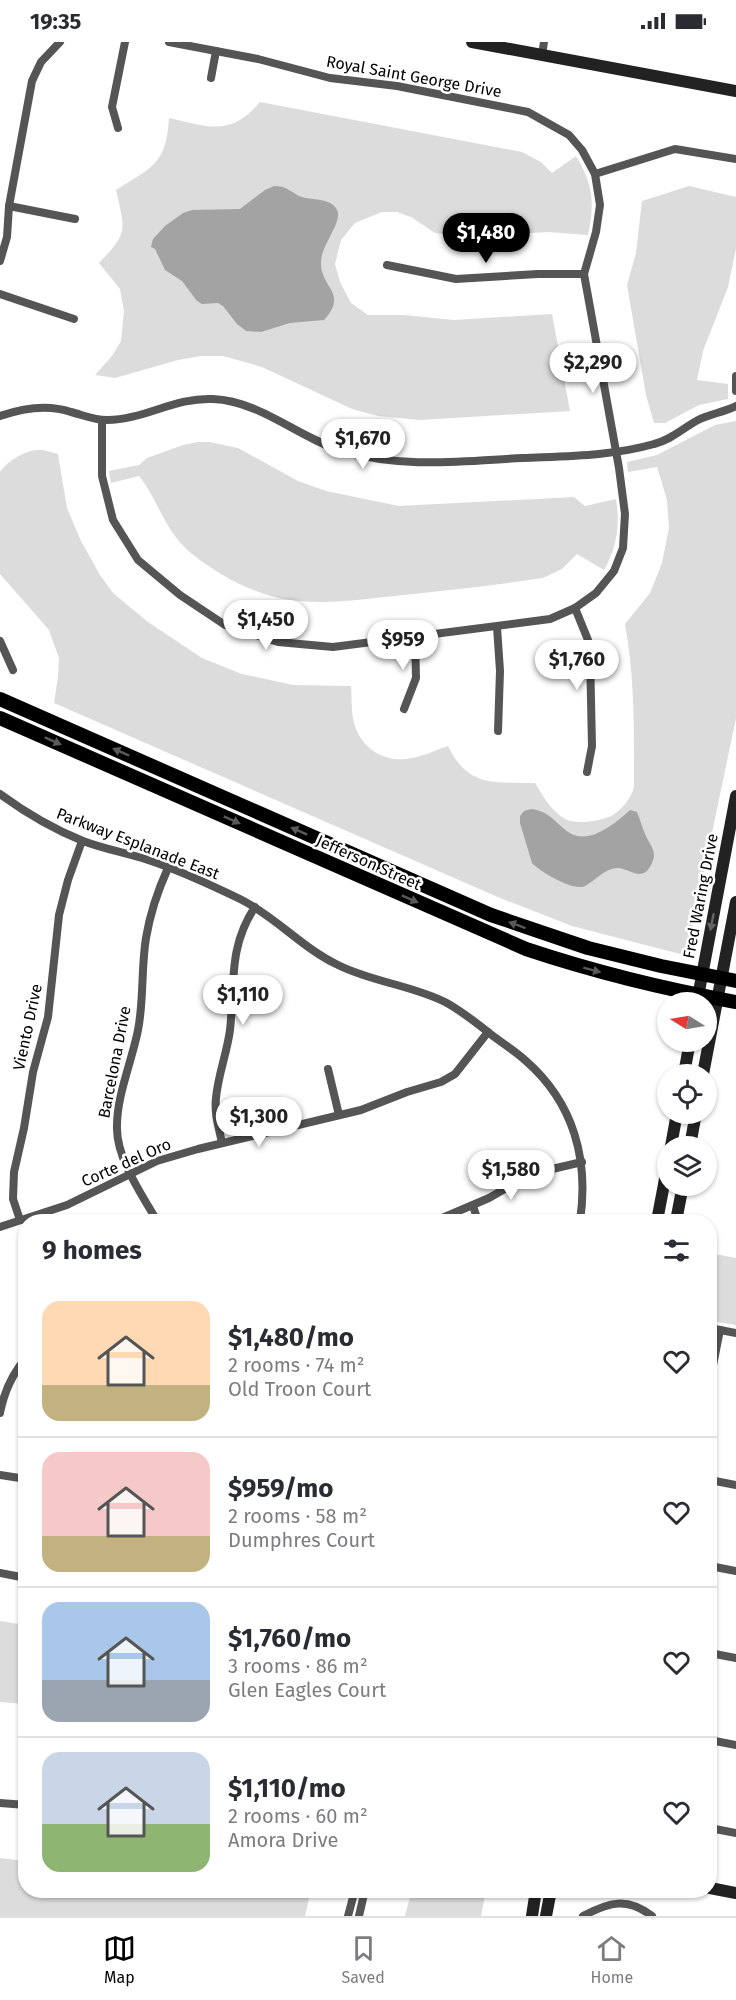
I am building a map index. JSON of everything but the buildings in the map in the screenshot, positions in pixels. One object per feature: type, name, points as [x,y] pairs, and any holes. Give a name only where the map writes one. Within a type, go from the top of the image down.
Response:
[{"type":"main road","points":[[472,42],[543,48],[736,91]]},
{"type":"main road","name":"Jefferson Street","points":[[0,699],[491,915],[588,948],[736,981]]},
{"type":"main road","name":"Jefferson Street","points":[[0,718],[526,948],[581,967],[675,992]]},
{"type":"main road","name":"Fred Waring Drive","points":[[699,992],[736,796]]},
{"type":"main road","points":[[705,1064],[736,902]]},
{"type":"main road","name":"Jefferson Street","points":[[718,999],[736,1002]]},
{"type":"main road","points":[[658,1214],[662,1196]]},
{"type":"main road","points":[[677,1214],[681,1196]]},
{"type":"main road","points":[[717,1889],[736,1893]]},
{"type":"main road","points":[[531,1916],[534,1898]]},
{"type":"main road","points":[[546,1916],[549,1898]]},
{"type":"street","points":[[0,261],[7,237],[9,206],[32,81],[41,62],[60,42]]},
{"type":"street","points":[[118,128],[112,107],[125,42]]},
{"type":"street","name":"Royal Saint George Drive","points":[[169,42],[258,59],[330,78],[397,86],[528,112],[569,135],[582,150],[595,174]]},
{"type":"street","points":[[211,78],[216,51]]},
{"type":"street","points":[[102,420],[102,476],[113,519],[138,560],[180,595],[225,625],[278,642],[333,647],[550,619],[575,608],[596,593],[614,571],[622,548],[625,514],[584,274],[599,216],[600,205],[595,174],[675,149],[736,159]]},
{"type":"street","points":[[9,206],[75,219]]},
{"type":"street","points":[[387,265],[456,279],[584,274]]},
{"type":"street","points":[[0,294],[74,319]]},
{"type":"street","points":[[736,376],[736,391]]},
{"type":"street","points":[[0,416],[26,409],[48,408],[102,420],[127,419],[181,401],[213,399],[243,404],[324,444],[377,460],[422,463],[590,455],[616,451],[662,442],[700,419],[733,410]]},
{"type":"street","points":[[575,608],[588,640],[590,654],[592,746],[587,772]]},
{"type":"street","points":[[496,627],[500,671],[498,731]]},
{"type":"street","points":[[404,709],[416,678],[415,636]]},
{"type":"street","points":[[0,641],[13,670]]},
{"type":"street","points":[[0,808],[3,797]]},
{"type":"street","name":"Parkway Esplanade East","points":[[3,797],[82,841],[168,868],[255,907],[335,964],[357,974],[426,994],[447,1003],[488,1032],[526,1061],[543,1078],[568,1119],[578,1142],[582,1162],[584,1182],[581,1214]]},
{"type":"street","name":"Viento Drive","points":[[18,1214],[14,1199],[14,1172],[33,1072],[48,1017],[59,915],[82,841]]},
{"type":"street","name":"Barcelona Drive","points":[[153,1214],[119,1147],[117,1129],[118,1112],[139,1027],[146,938],[155,902],[168,868]]},
{"type":"street","points":[[222,1143],[216,1100],[230,1030],[233,970],[239,939],[245,922],[255,907]]},
{"type":"street","name":"Corte del Oro","points":[[39,1214],[67,1205],[157,1161],[361,1110],[441,1082],[455,1074],[488,1032]]},
{"type":"street","points":[[328,1069],[339,1115]]},
{"type":"street","points":[[453,1214],[473,1206],[531,1174],[582,1162]]},
{"type":"street","points":[[473,1206],[476,1214]]},
{"type":"street","name":"Corte del Oro","points":[[0,1227],[18,1221]]},
{"type":"street","points":[[717,1329],[736,1333]]},
{"type":"street","points":[[717,1345],[720,1330]]},
{"type":"street","points":[[0,1413],[5,1392],[18,1368]]},
{"type":"street","points":[[0,1476],[18,1478]]},
{"type":"street","points":[[717,1481],[736,1485]]},
{"type":"street","points":[[717,1567],[736,1571]]},
{"type":"street","points":[[0,1574],[18,1577]]},
{"type":"street","points":[[717,1654],[736,1658]]},
{"type":"street","points":[[717,1741],[736,1745]]},
{"type":"street","points":[[0,1803],[18,1804]]},
{"type":"street","points":[[717,1829],[736,1833]]},
{"type":"street","points":[[348,1916],[353,1898]]},
{"type":"street","points":[[359,1916],[364,1898]]},
{"type":"street","points":[[583,1916],[614,1904],[630,1904],[639,1906],[652,1916]]},
{"type":"shaded area","points":[[260,102],[522,152],[541,162],[552,173],[576,156],[586,176],[591,194],[588,235],[548,232],[463,237],[435,233],[411,217],[397,212],[382,212],[355,223],[341,240],[335,264],[340,282],[351,303],[368,315],[404,315],[454,320],[552,314],[570,411],[420,420],[378,416],[352,409],[262,367],[223,356],[201,356],[178,360],[115,378],[95,375],[112,356],[121,341],[124,311],[120,289],[99,263],[116,244],[122,230],[116,190],[155,163],[165,146],[169,118],[207,126],[229,125],[239,121]]},
{"type":"shaded area","points":[[274,186],[285,188],[304,198],[326,201],[337,210],[337,221],[324,248],[321,262],[322,271],[334,297],[334,303],[324,320],[290,323],[261,332],[246,331],[237,324],[223,306],[218,303],[202,304],[197,301],[182,281],[165,270],[155,249],[151,247],[153,239],[165,226],[183,213],[192,210],[240,209]]},
{"type":"shaded area","points":[[689,186],[736,197],[736,249],[728,287],[703,351],[697,380],[728,384],[728,399],[699,405],[665,423],[654,423],[646,395],[627,285],[636,253],[642,201]]},
{"type":"shaded area","points":[[736,421],[736,718],[688,948],[680,954],[572,926],[500,898],[54,703],[59,658],[49,630],[0,574],[0,472],[13,459],[25,453],[43,450],[58,454],[67,508],[81,541],[113,593],[148,622],[202,658],[242,674],[293,685],[351,686],[352,714],[357,732],[369,747],[384,756],[393,759],[412,758],[448,746],[456,760],[474,776],[495,782],[535,783],[551,808],[560,816],[575,822],[595,821],[619,811],[633,791],[634,725],[625,624],[650,593],[662,563],[669,528],[667,500],[657,467],[628,472],[627,462],[657,455],[715,425]]},
{"type":"shaded area","points":[[198,442],[238,448],[298,481],[326,491],[399,506],[574,497],[585,506],[616,499],[618,518],[615,545],[604,570],[577,554],[562,569],[543,578],[473,587],[318,602],[290,600],[264,594],[214,570],[182,545],[168,526],[139,476],[111,483],[109,471],[139,465],[147,458]]},
{"type":"shaded area","points":[[531,809],[545,813],[571,834],[580,836],[598,833],[615,823],[630,810],[637,812],[654,859],[644,873],[617,868],[604,873],[585,886],[565,883],[532,863],[520,823],[520,816],[524,811]]},
{"type":"shaded area","points":[[717,1254],[736,1258],[736,1325],[717,1322]]},
{"type":"shaded area","points":[[0,1621],[18,1624],[18,1703],[0,1702]]},
{"type":"shaded area","points":[[0,1858],[18,1860],[18,1898],[309,1898],[305,1916],[0,1916]]},
{"type":"shaded area","points":[[410,1898],[484,1898],[481,1916],[405,1916]]}]
